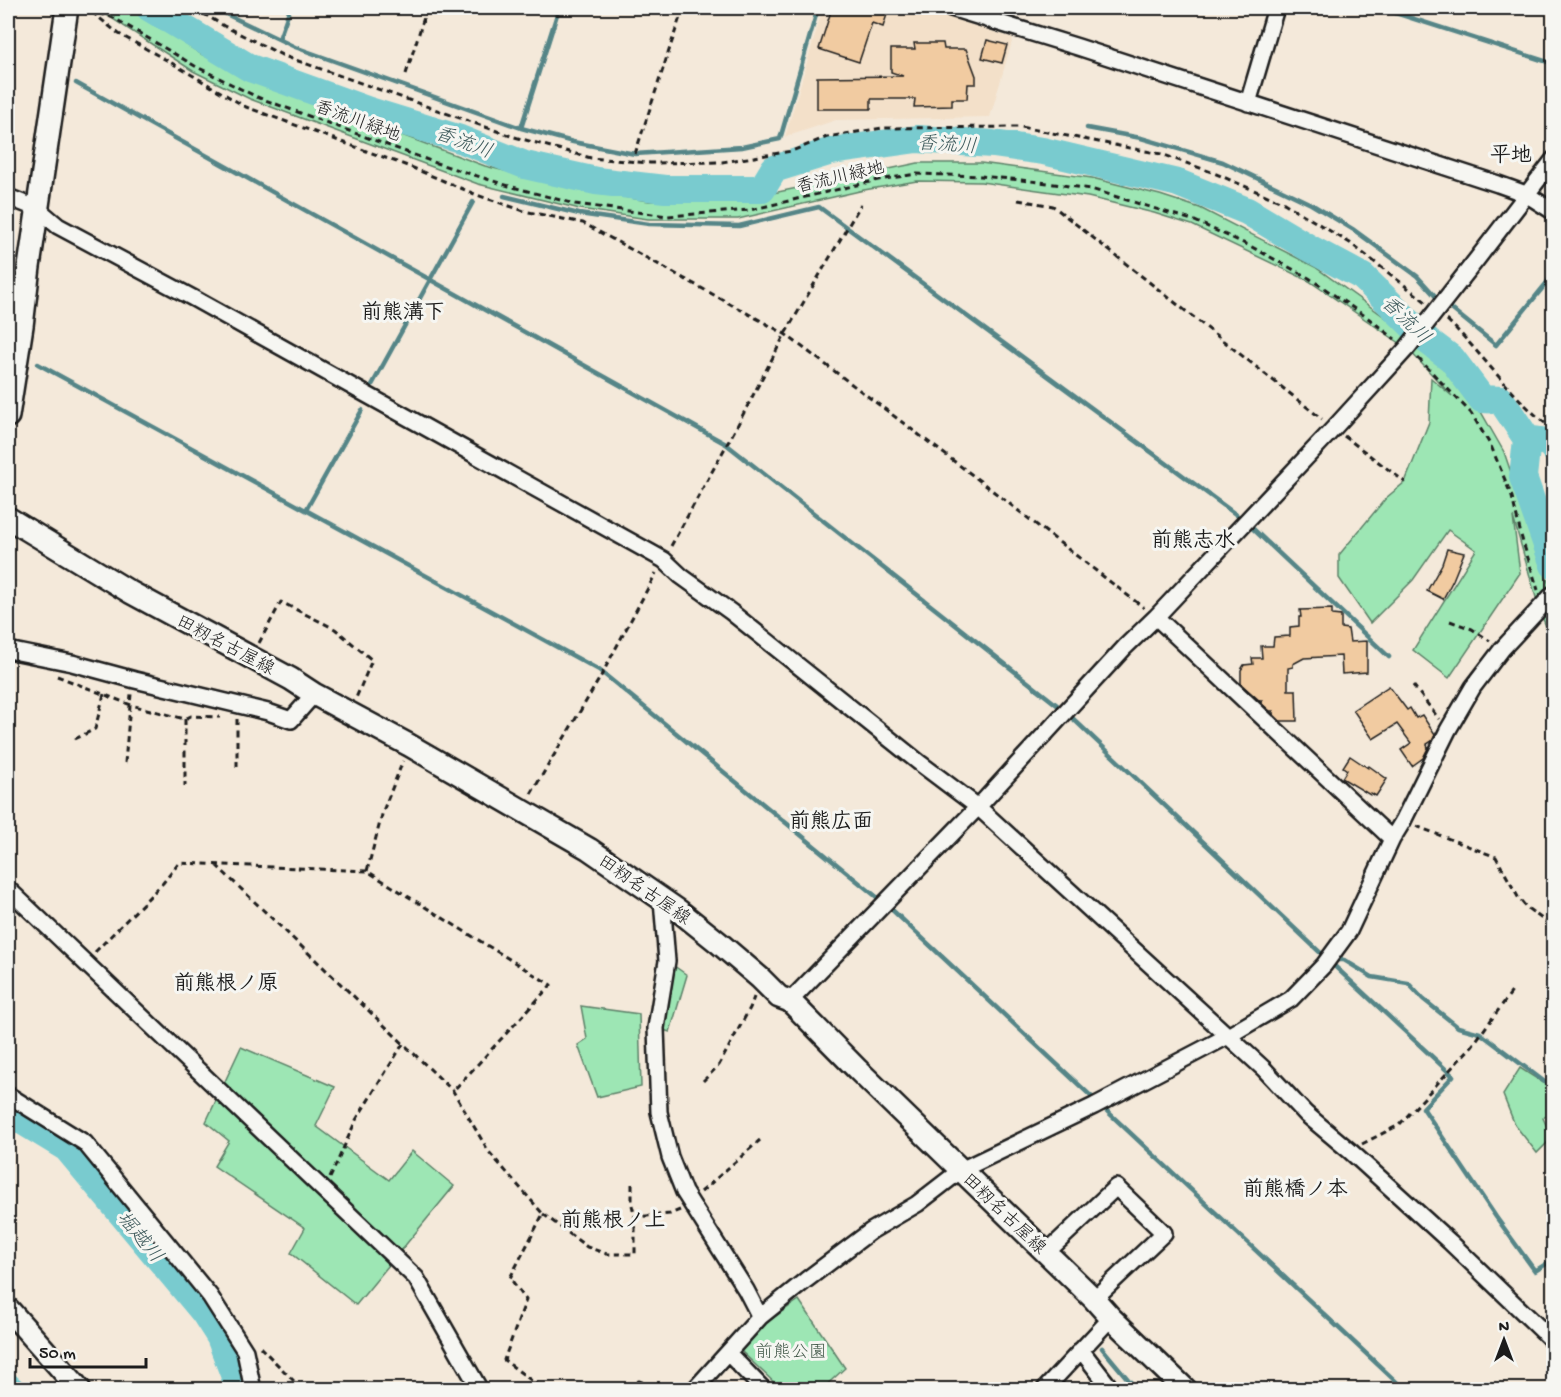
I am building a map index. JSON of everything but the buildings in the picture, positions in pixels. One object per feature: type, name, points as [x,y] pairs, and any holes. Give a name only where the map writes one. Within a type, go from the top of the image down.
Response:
[{"type":"main road","points":[[8,416],[67,8]]},
{"type":"main road","name":"田籾名古屋線","points":[[8,518],[130,592],[409,745],[589,849],[662,900],[719,943],[779,997],[790,1001],[1186,1389]]},
{"type":"main road","points":[[8,1309],[80,1389]]},
{"type":"street","points":[[951,8],[968,10],[1526,194],[1554,212]]},
{"type":"street","points":[[1248,103],[1276,8]]},
{"type":"street","points":[[790,1001],[978,807],[1125,647],[1156,617],[1407,348],[1554,159]]},
{"type":"street","points":[[8,197],[38,209],[58,226],[193,298],[664,560],[681,576],[978,807],[1264,1069],[1306,1114],[1450,1242],[1554,1342]]},
{"type":"street","points":[[694,1389],[746,1335],[760,1317],[871,1231],[917,1204],[961,1170],[1094,1106],[1228,1036],[1291,999],[1324,965],[1349,931],[1392,839],[1448,730],[1473,687],[1502,649],[1554,593]]},
{"type":"street","points":[[1156,617],[1392,839]]},
{"type":"street","points":[[8,650],[135,680],[238,712],[268,712],[291,720],[314,694]]},
{"type":"street","points":[[8,889],[416,1278],[480,1389]]},
{"type":"street","points":[[662,900],[667,961],[656,1028],[658,1112],[670,1157],[684,1192],[746,1290],[760,1317]]},
{"type":"street","points":[[8,1095],[85,1143],[210,1296],[245,1351],[253,1389]]},
{"type":"street","points":[[1046,1253],[1116,1187],[1132,1202],[1164,1233],[1095,1299]]},
{"type":"street","points":[[1044,1389],[1111,1318]]},
{"type":"street","points":[[1081,1350],[1112,1389]]},
{"type":"street","points":[[728,1353],[764,1389]]},
{"type":"path","points":[[194,8],[284,56],[510,136],[591,158],[650,163],[722,162],[792,151],[826,137],[882,128],[1021,127],[1161,154],[1214,173],[1284,203],[1350,243],[1436,311],[1468,340],[1513,392],[1554,430]]},
{"type":"path","points":[[406,74],[427,8]]},
{"type":"path","points":[[635,154],[683,8]]},
{"type":"path","points":[[88,9],[119,34],[246,107],[413,168],[477,195],[524,211],[583,223],[785,334],[1156,617]]},
{"type":"path","name":"香流川緑地","points":[[88,9],[114,18],[195,66],[257,97],[436,163],[575,204],[668,216],[750,210],[879,180],[917,174],[981,176],[1091,189],[1195,221],[1251,246],[1309,278],[1368,318],[1407,348],[1471,412],[1491,446],[1512,497],[1542,604]]},
{"type":"path","points":[[1018,200],[1053,206],[1405,482]]},
{"type":"path","points":[[521,811],[601,676],[785,334],[861,204]]},
{"type":"path","points":[[251,658],[281,602],[335,629],[372,660],[350,713]]},
{"type":"path","points":[[1450,621],[1472,629],[1502,649]]},
{"type":"path","points":[[52,659],[53,675],[131,705],[185,719],[191,716],[238,712],[237,767]]},
{"type":"path","points":[[125,763],[130,698],[135,680]]},
{"type":"path","points":[[1413,685],[1448,730]]},
{"type":"path","points":[[75,739],[95,729],[104,694]]},
{"type":"path","points":[[185,719],[185,786]]},
{"type":"path","points":[[367,871],[383,811],[409,745]]},
{"type":"path","points":[[1403,821],[1496,857],[1526,907],[1554,928]]},
{"type":"path","points":[[85,962],[163,883],[179,863],[367,871],[551,985],[453,1091]]},
{"type":"path","points":[[216,865],[453,1091],[489,1152],[543,1214],[587,1246],[607,1254],[635,1254],[635,1217]]},
{"type":"path","points":[[703,1081],[719,1065],[750,1008],[760,978]]},
{"type":"path","points":[[1350,1151],[1399,1125],[1472,1046],[1513,990]]},
{"type":"path","points":[[324,1190],[356,1120],[403,1044]]},
{"type":"path","points":[[543,1214],[510,1278],[526,1300],[504,1360],[544,1389]]},
{"type":"path","points":[[238,1339],[262,1348],[303,1389]]},
{"type":"path","points":[[618,1389],[639,1381],[664,1389]]},
{"type":"shaded area","points":[[823,8],[919,8],[1013,38],[990,117],[836,120],[785,137]]},
{"type":"green space","points":[[96,8],[129,8],[201,54],[259,82],[485,166],[585,191],[649,201],[739,200],[918,163],[981,163],[1092,178],[1160,195],[1200,208],[1315,267],[1407,333],[1467,391],[1504,452],[1553,596],[1553,641],[1541,615],[1513,517],[1520,573],[1449,678],[1413,650],[1476,550],[1448,530],[1413,580],[1370,623],[1339,578],[1339,555],[1386,498],[1405,482],[1429,422],[1431,378],[1452,396],[1407,348],[1309,281],[1192,225],[1088,197],[981,182],[917,181],[864,190],[738,219],[648,219],[580,209],[478,184],[250,99],[193,71]]},
{"type":"green space","points":[[667,961],[687,975],[670,1032],[656,1028]]},
{"type":"green space","points":[[581,1006],[639,1014],[641,1087],[597,1097],[578,1045],[587,1039]]},
{"type":"green space","points":[[241,1047],[335,1087],[316,1126],[389,1180],[412,1151],[454,1186],[356,1305],[291,1253],[305,1228],[214,1166],[229,1141],[206,1122]]},
{"type":"green space","points":[[1520,1068],[1553,1089],[1553,1111],[1543,1118],[1552,1138],[1537,1153],[1515,1125],[1503,1095]]},
{"type":"green space","name":"前熊公園","points":[[799,1300],[845,1368],[822,1389],[781,1389],[741,1351],[767,1322]]},
{"type":"waterway","name":"香流川","points":[[150,8],[250,68],[369,111],[460,139],[525,165],[596,181],[665,189],[762,189],[774,169],[832,151],[917,139],[993,144],[1043,151],[1178,183],[1247,211],[1363,277],[1428,341],[1452,359],[1482,399],[1501,400],[1527,439],[1523,477],[1554,565]]},
{"type":"waterway","points":[[216,8],[295,47],[521,128],[573,142],[635,154],[742,147],[780,139],[818,8]]},
{"type":"waterway","points":[[279,39],[290,8]]},
{"type":"waterway","points":[[521,128],[559,8]]},
{"type":"waterway","points":[[1380,8],[1554,64]]},
{"type":"waterway","points":[[76,83],[726,444],[1066,712],[1453,1076],[1423,1108],[1535,1271],[1554,1259]]},
{"type":"waterway","points":[[1087,128],[1141,138],[1223,162],[1311,204],[1354,230],[1417,276],[1437,298]]},
{"type":"waterway","points":[[504,196],[579,214],[649,224],[739,226],[819,207],[1242,519]]},
{"type":"waterway","points":[[372,385],[473,202]]},
{"type":"waterway","points":[[1449,307],[1496,345],[1554,274]]},
{"type":"waterway","points":[[38,364],[599,670],[889,907],[1405,1390]]},
{"type":"waterway","points":[[306,510],[362,410]]},
{"type":"waterway","points":[[1527,439],[1548,442],[1554,449]]},
{"type":"waterway","points":[[1249,525],[1389,657]]},
{"type":"waterway","points":[[1334,960],[1344,960],[1372,977],[1408,983],[1423,999],[1458,1027],[1480,1033],[1554,1089]]},
{"type":"waterway","name":"堀越川","points":[[8,1112],[67,1148],[204,1312],[220,1337],[240,1390]]},
{"type":"waterway","points":[[1102,1348],[1137,1390]]},
{"type":"waterway","points":[[8,1379],[20,1390]]},
{"type":"district","name":"平地","points":[[1511,154]]},
{"type":"district","name":"前熊溝下","points":[[403,311]]},
{"type":"district","name":"前熊志水","points":[[1193,539]]},
{"type":"district","name":"前熊広面","points":[[831,820]]},
{"type":"district","name":"前熊根ノ原","points":[[226,982]]},
{"type":"district","name":"前熊橋ノ本","points":[[1295,1188]]},
{"type":"district","name":"前熊根ノ上","points":[[613,1219]]}]
